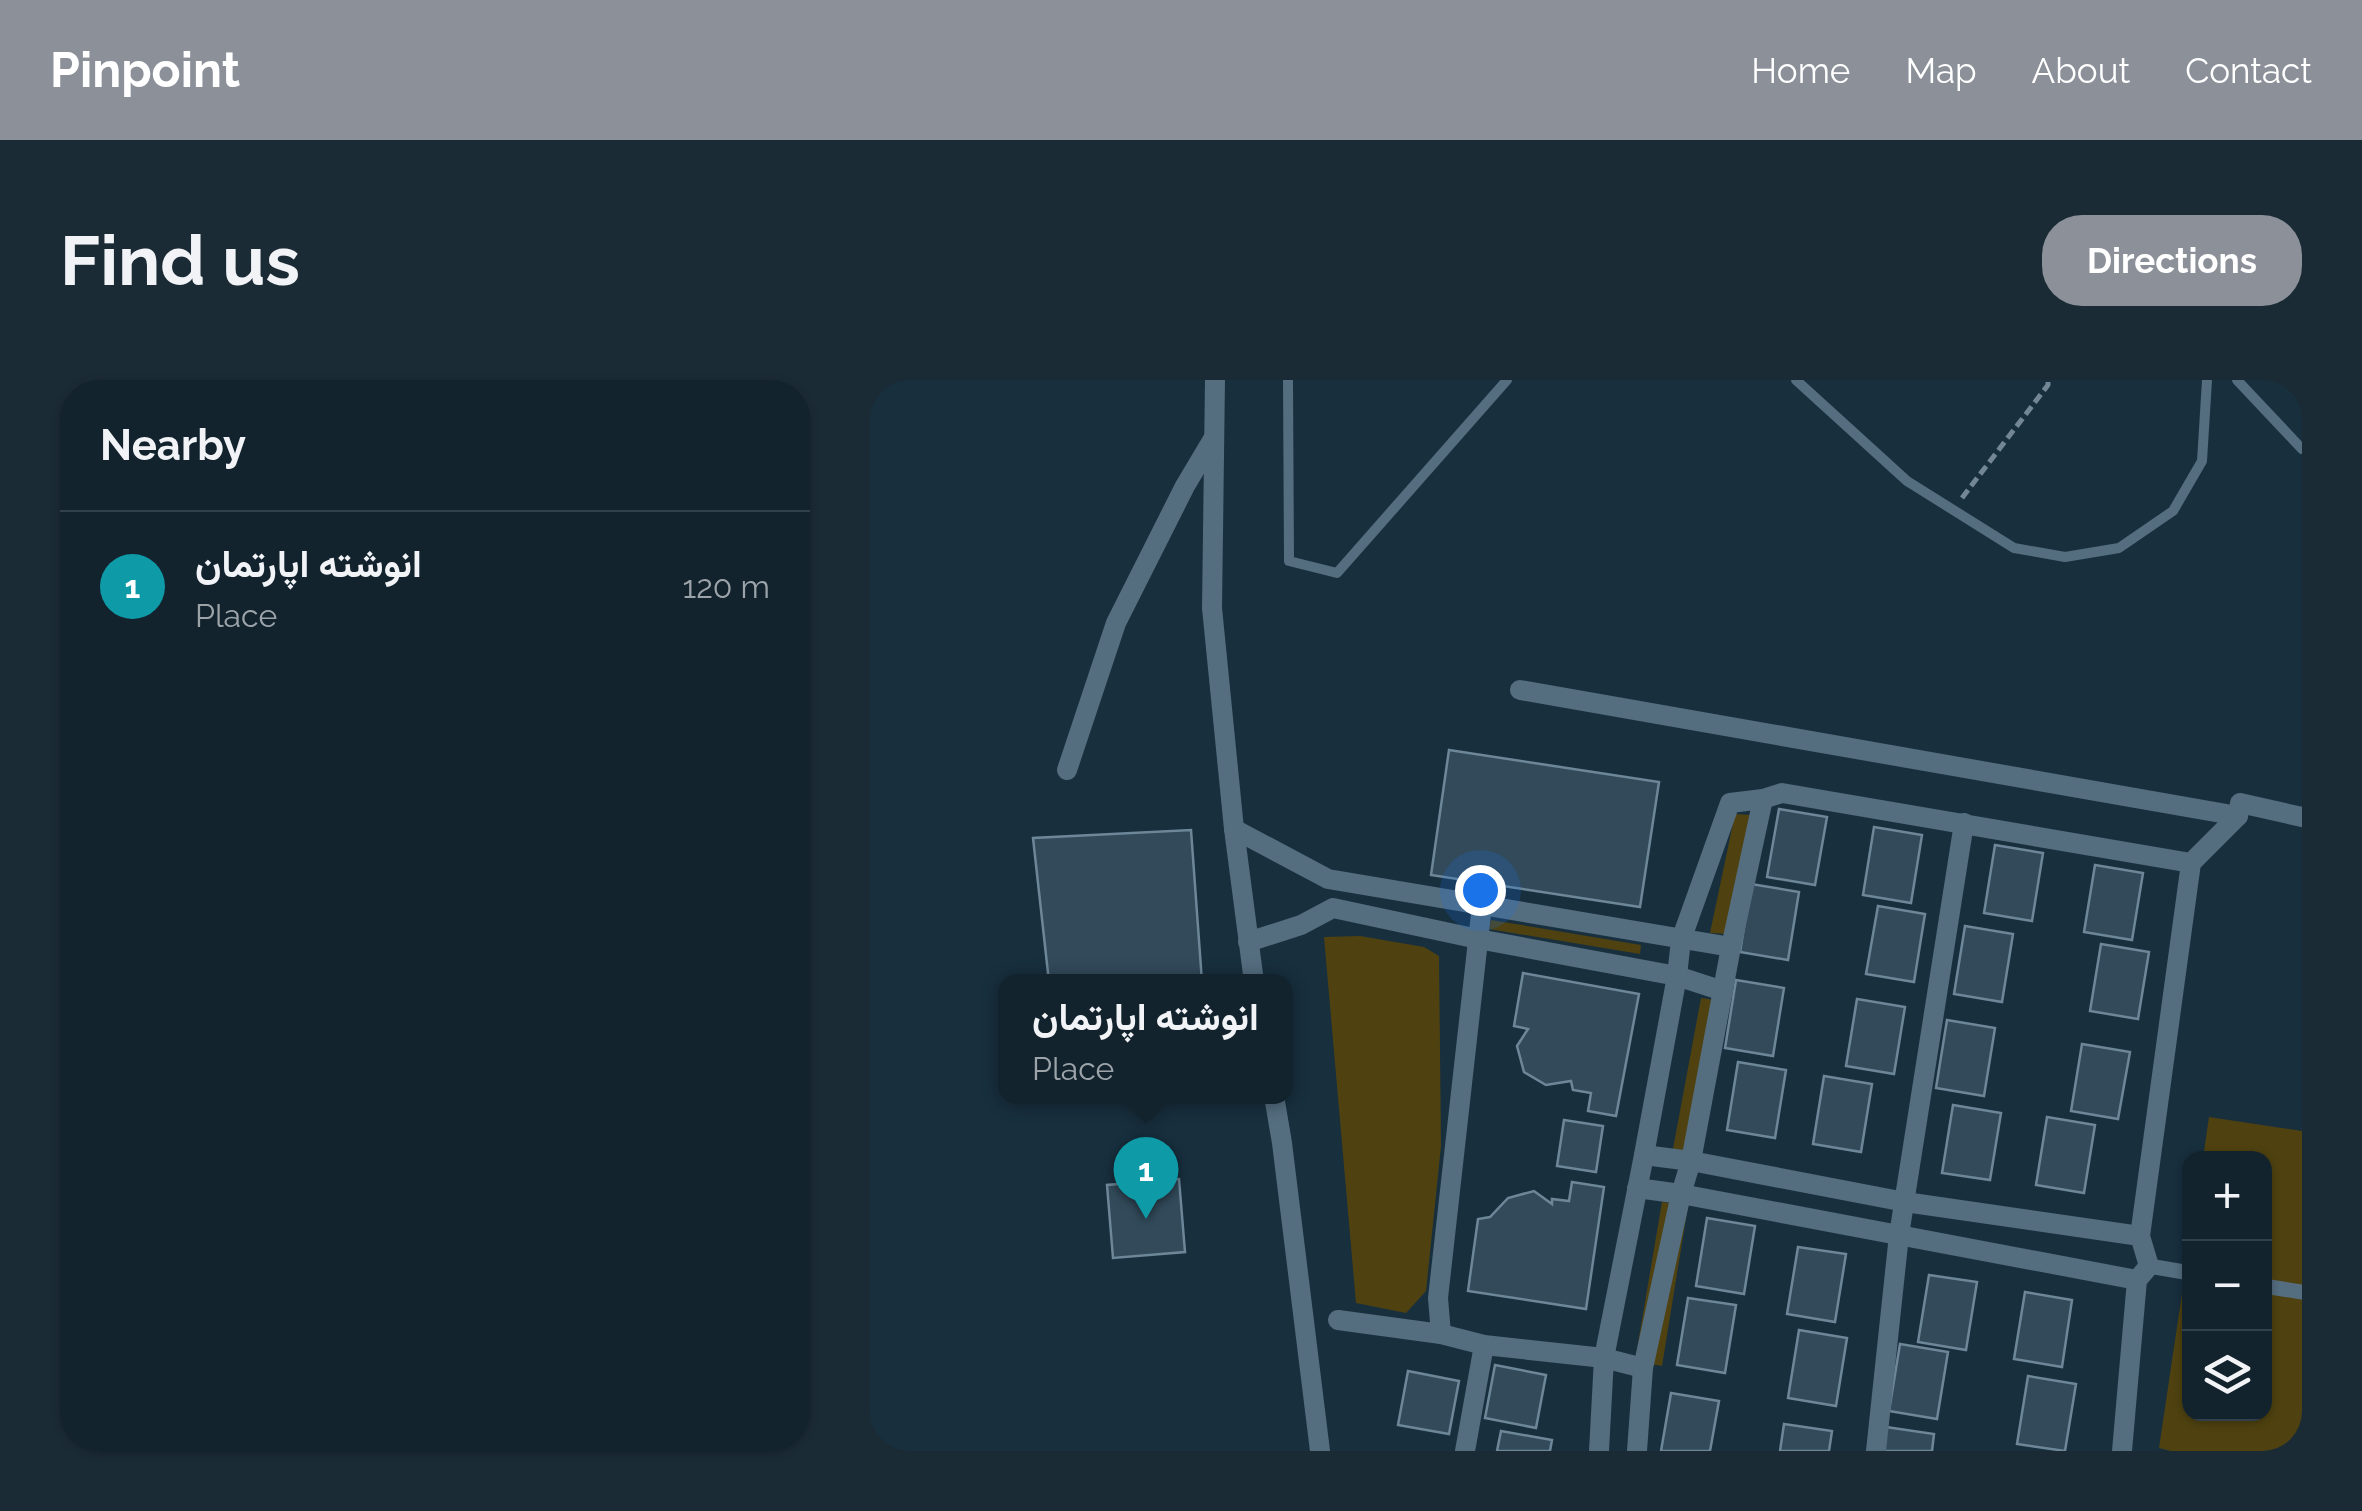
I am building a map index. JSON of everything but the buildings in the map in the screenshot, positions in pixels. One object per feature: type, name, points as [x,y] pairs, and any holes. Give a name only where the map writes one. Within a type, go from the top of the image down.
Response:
[{"type":"street","points":[[1215,380],[1212,608],[1253,974]]},
{"type":"street","points":[[1067,770],[1116,623],[1214,437]]},
{"type":"street","points":[[1520,690],[2238,816]]},
{"type":"street","points":[[1599,1451],[1604,1358],[1677,976],[1680,940],[1730,804],[1782,793],[2192,863]]},
{"type":"street","points":[[1637,1451],[1643,1368],[1691,1160],[1763,800]]},
{"type":"street","points":[[2122,1451],[2143,1273],[2140,1236],[2192,863],[2238,816],[2240,803],[2302,817]]},
{"type":"street","points":[[1876,1451],[1899,1235],[1964,823]]},
{"type":"street","points":[[1234,829],[1328,879],[1731,947]]},
{"type":"street","points":[[1440,1334],[1438,1298],[1482,905]]},
{"type":"street","points":[[1248,942],[1300,925],[1332,908],[1677,976],[1723,991]]},
{"type":"street","points":[[1275,1104],[1319,1449]]},
{"type":"street","points":[[1644,1155],[1691,1160],[1906,1202],[2140,1236]]},
{"type":"street","points":[[1637,1188],[1899,1235],[2143,1273],[2182,1273]]},
{"type":"street","points":[[2272,1287],[2302,1292]]},
{"type":"street","points":[[1338,1320],[1440,1334],[1484,1346],[1604,1358],[1643,1368]]},
{"type":"street","points":[[1465,1451],[1484,1346]]},
{"type":"lane","points":[[1288,380],[1289,561],[1337,573],[1507,380]]},
{"type":"lane","points":[[1796,380],[1907,481],[2014,548],[2064,558],[2120,548],[2173,510],[2202,461],[2207,380]]},
{"type":"lane","points":[[2237,380],[2302,449]]},
{"type":"path","points":[[1953,510],[2048,380]]},
{"type":"shaded area","points":[[1735,814],[1751,815],[1727,934],[1710,933]]},
{"type":"shaded area","points":[[1491,920],[1641,945],[1640,954],[1489,929]]},
{"type":"shaded area","points":[[1360,936],[1424,947],[1439,956],[1441,1146],[1426,1291],[1406,1313],[1356,1303],[1324,937]]},
{"type":"shaded area","points":[[1701,998],[1715,1000],[1697,1154],[1673,1149]]},
{"type":"shaded area","points":[[2209,1117],[2302,1131],[2302,1451],[2159,1448],[2182,1293],[2182,1421],[2272,1421],[2272,1151],[2204,1151]]},
{"type":"shaded area","points":[[1662,1202],[1688,1206],[1662,1366],[1635,1361]]},
{"type":"place","name":"انوشته اپارتمان","points":[[1146,1219]]}]
